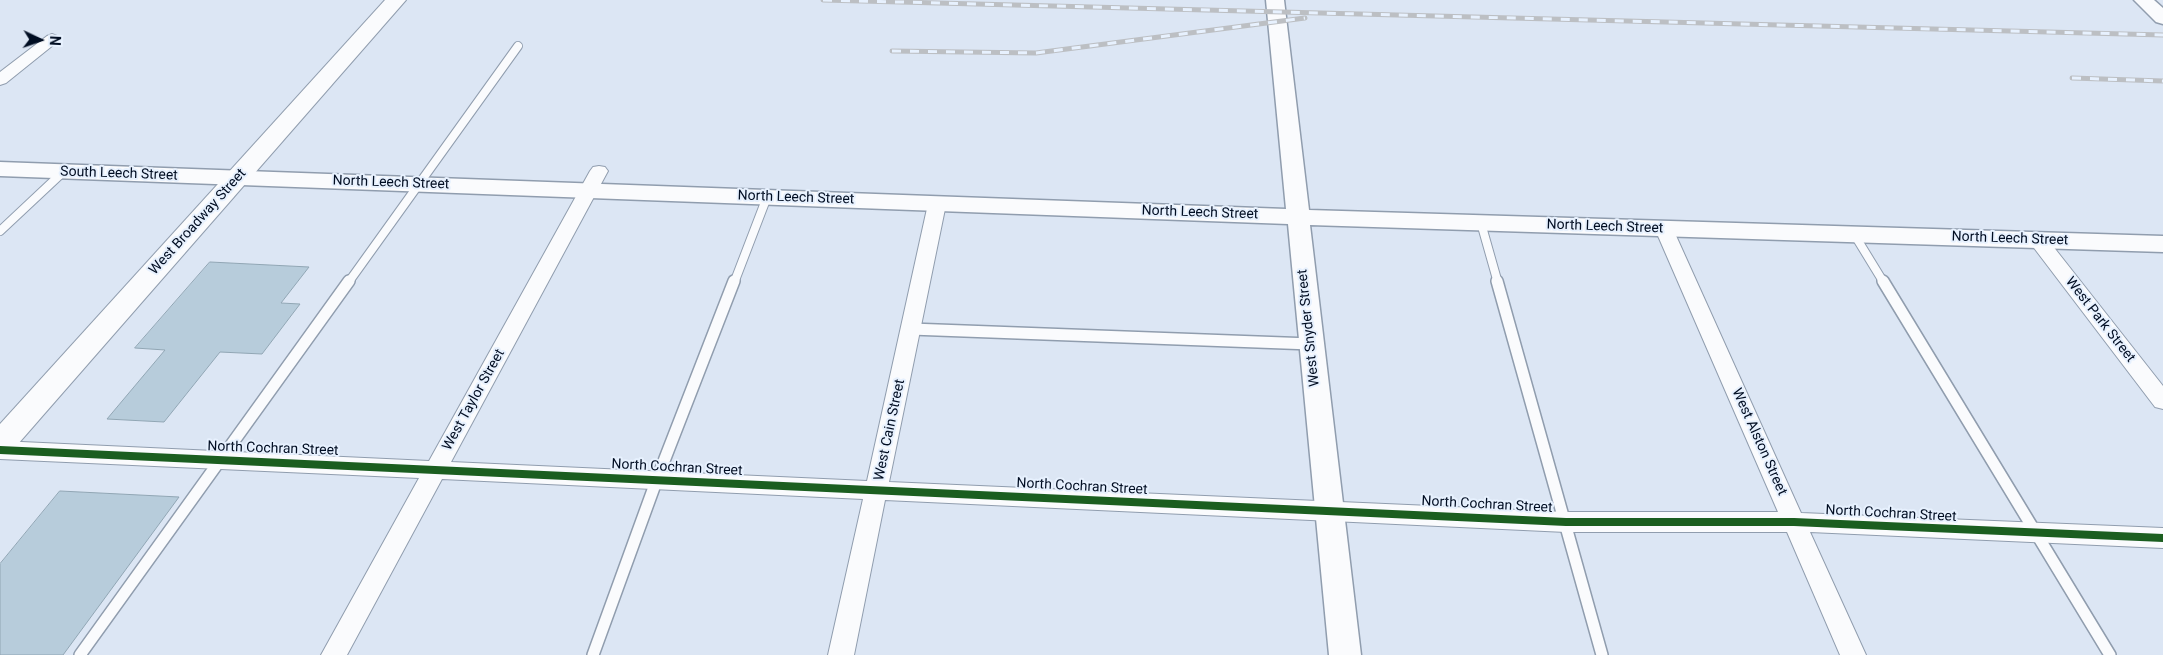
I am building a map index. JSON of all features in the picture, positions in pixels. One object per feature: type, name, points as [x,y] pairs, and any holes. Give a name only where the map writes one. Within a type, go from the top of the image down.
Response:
[{"type":"main road","name":"West Broadway Street","points":[[0,444],[396,0]]},
{"type":"street","name":"West Snyder Street","points":[[1275,0],[1310,344],[1345,655]]},
{"type":"street","points":[[2143,0],[2163,17]]},
{"type":"street","points":[[0,80],[52,38]]},
{"type":"street","name":"South Leech Street","points":[[0,169],[238,178]]},
{"type":"street","name":"West Taylor Street","points":[[334,655],[599,170]]},
{"type":"street","name":"North Leech Street","points":[[238,178],[1297,217],[2163,244]]},
{"type":"street","name":"West Cain Street","points":[[841,655],[937,204]]},
{"type":"street","name":"West Alston Street","points":[[1664,229],[1853,655]]},
{"type":"street","name":"West Park Street","points":[[2038,240],[2163,401]]},
{"type":"street","name":"North Cochran Street","points":[[0,450],[1566,522],[1794,522],[2163,538]]},
{"type":"lane","points":[[80,655],[219,459],[518,46]]},
{"type":"lane","points":[[0,231],[62,172]]},
{"type":"lane","points":[[593,655],[657,479],[767,197]]},
{"type":"lane","points":[[1481,223],[1602,655]]},
{"type":"lane","points":[[1854,234],[2110,655]]},
{"type":"lane","points":[[911,329],[1310,344]]},
{"type":"building","points":[[210,262],[309,267],[281,303],[300,304],[262,354],[220,352],[164,422],[107,419],[165,350],[135,348]]},
{"type":"building","points":[[60,491],[179,497],[63,655],[0,655],[0,564]]},
{"type":"railway","points":[[823,0],[2163,35]]},
{"type":"railway","points":[[892,51],[1036,53],[1305,18]]},
{"type":"railway","points":[[2072,78],[2163,81]]},
{"type":"cycle path","points":[[0,450],[1566,522],[1794,522],[2163,538]]}]
